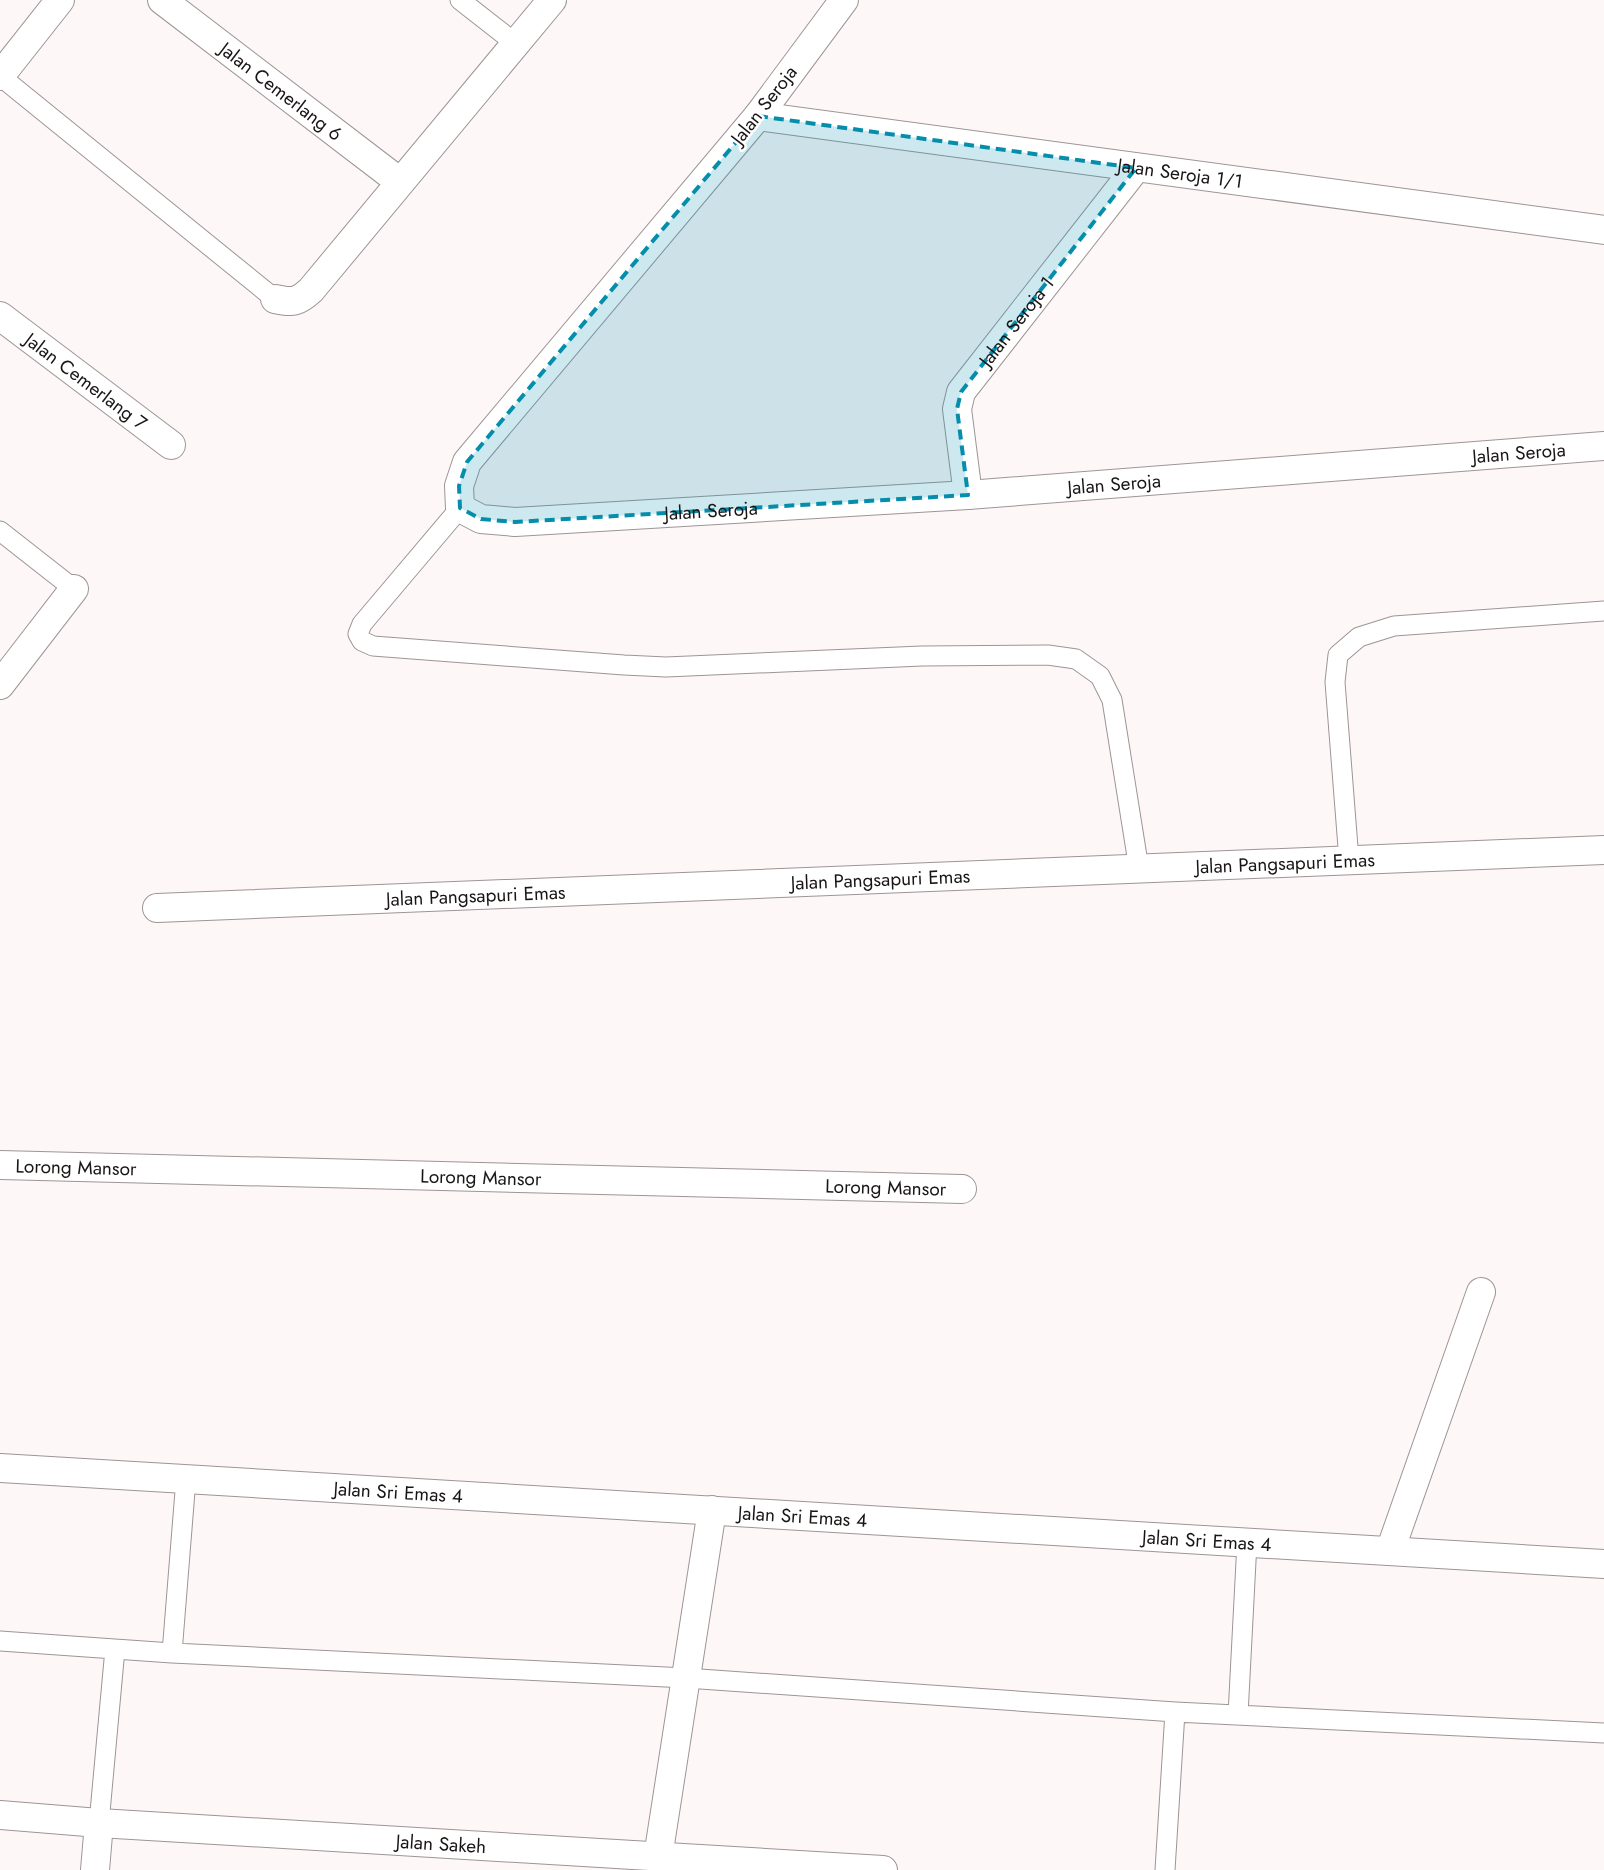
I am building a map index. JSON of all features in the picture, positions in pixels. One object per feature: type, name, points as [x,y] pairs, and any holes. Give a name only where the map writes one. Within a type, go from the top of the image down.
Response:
[{"type":"street","points":[[0,76],[60,0]]},
{"type":"street","name":"Jalan Cemerlang 6","points":[[162,0],[400,182]]},
{"type":"street","points":[[275,299],[290,302],[302,299],[552,0]]},
{"type":"street","name":"Jalan Seroja","points":[[844,0],[758,116],[467,462],[459,486],[460,508],[481,519],[515,522],[968,495],[1604,446]]},
{"type":"street","name":"Jalan Seroja 1/1","points":[[758,116],[1604,230]]},
{"type":"street","name":"Jalan Seroja 1","points":[[968,495],[957,410],[961,392],[1136,168]]},
{"type":"street","name":"Jalan Cemerlang 7","points":[[0,316],[171,445]]},
{"type":"street","points":[[0,685],[74,589]]},
{"type":"street","name":"Jalan Pangsapuri Emas","points":[[157,908],[1604,850]]},
{"type":"street","name":"Lorong Mansor","points":[[0,1165],[962,1189]]},
{"type":"street","points":[[1390,1551],[1481,1292]]},
{"type":"street","name":"Jalan Sri Emas 4","points":[[0,1468],[1604,1564]]},
{"type":"street","points":[[658,1857],[712,1510]]},
{"type":"street","name":"Jalan Sakeh","points":[[0,1815],[99,1823],[883,1870]]},
{"type":"street","points":[[94,1870],[99,1823]]},
{"type":"lane","points":[[460,0],[516,43]]},
{"type":"lane","points":[[0,76],[275,299]]},
{"type":"lane","points":[[460,508],[362,624],[358,634],[362,641],[373,646],[624,666],[666,667],[922,656],[1048,655],[1076,659],[1100,676],[1112,700],[1139,869]]},
{"type":"lane","points":[[0,531],[74,589]]},
{"type":"lane","points":[[1349,860],[1335,682],[1338,655],[1358,636],[1394,626],[1604,611]]},
{"type":"lane","points":[[172,1652],[186,1479]]},
{"type":"lane","points":[[1238,1715],[1247,1542]]},
{"type":"lane","points":[[0,1641],[116,1649],[686,1678],[1175,1712],[1604,1733]]},
{"type":"lane","points":[[99,1823],[116,1649]]},
{"type":"lane","points":[[1165,1870],[1175,1712]]},
{"type":"highlighted area","points":[[758,116],[1136,168],[961,392],[957,409],[968,495],[515,522],[481,519],[460,508],[459,486],[467,462]]}]
